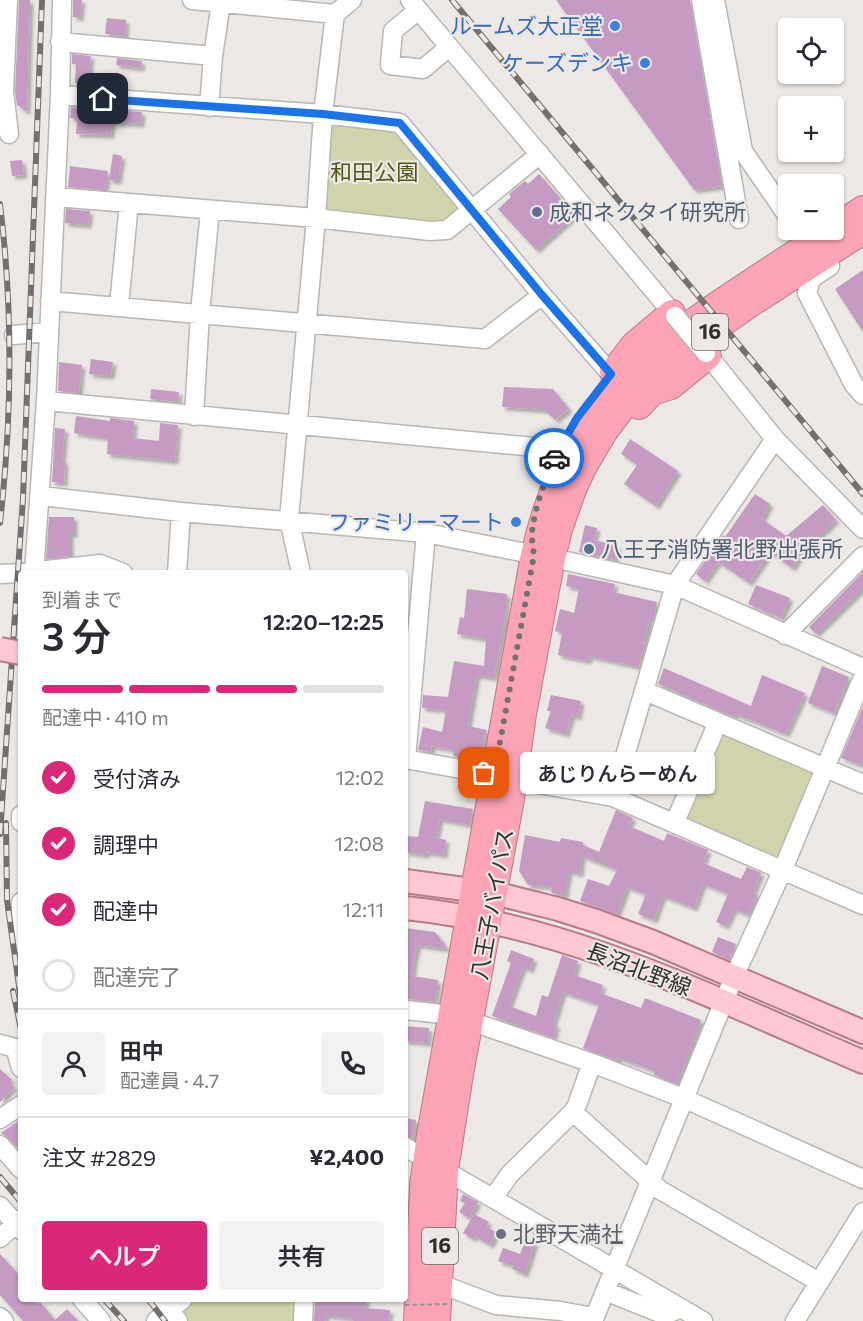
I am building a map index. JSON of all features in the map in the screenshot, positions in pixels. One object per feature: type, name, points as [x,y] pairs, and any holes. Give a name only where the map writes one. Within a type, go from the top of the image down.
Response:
[{"type":"highway","name":"八王子バイパス","points":[[844,222],[863,209]]},
{"type":"highway","name":"八王子バイパス","points":[[543,557],[585,464],[604,432],[640,388],[684,350],[863,231]]},
{"type":"highway","name":"八王子バイパス","points":[[411,1313],[425,1159],[461,1018],[543,557],[549,502],[569,455],[588,424],[627,376],[673,336],[817,240]]},
{"type":"highway","points":[[674,314],[634,345],[577,418],[557,451],[546,476],[532,536],[543,557],[567,543],[585,490],[596,467],[634,411],[652,392],[671,386],[707,355]]},
{"type":"highway","name":"八王子バイパス","points":[[425,1159],[442,1303]]},
{"type":"main road","points":[[0,649],[18,652]]},
{"type":"main road","name":"長沼北野線","points":[[408,881],[484,892],[542,905],[624,931],[863,1032]]},
{"type":"main road","points":[[538,933],[531,921],[534,910],[542,905]]},
{"type":"main road","name":"長沼北野線","points":[[408,908],[479,919],[588,948],[653,972],[863,1062]]},
{"type":"street","points":[[8,0],[4,92],[9,134]]},
{"type":"street","points":[[29,570],[41,496],[60,95],[62,0]]},
{"type":"street","points":[[300,570],[289,519],[323,114],[335,14],[352,0]]},
{"type":"street","points":[[701,0],[739,219]]},
{"type":"street","points":[[715,0],[743,151],[778,202]]},
{"type":"street","points":[[209,107],[213,56],[208,1],[335,14]]},
{"type":"street","points":[[449,47],[423,69],[390,65],[393,31],[414,5],[674,314],[775,438],[863,529]]},
{"type":"street","points":[[60,42],[213,56]]},
{"type":"street","points":[[60,95],[323,114],[400,123],[542,295],[611,374]]},
{"type":"street","points":[[55,197],[316,218],[430,231],[447,230],[540,154]]},
{"type":"street","points":[[844,207],[863,195]]},
{"type":"street","points":[[119,306],[129,203]]},
{"type":"street","points":[[194,416],[200,313],[210,210]]},
{"type":"street","points":[[863,245],[811,279],[807,293],[854,385],[863,395]]},
{"type":"street","points":[[50,301],[485,339],[542,295]]},
{"type":"street","points":[[14,335],[48,332]]},
{"type":"street","points":[[46,401],[545,448],[557,451]]},
{"type":"street","points":[[613,796],[675,585],[775,438]]},
{"type":"street","points":[[41,496],[181,512],[289,519],[426,533],[543,557],[675,585],[863,668]]},
{"type":"street","points":[[177,570],[181,512]]},
{"type":"street","points":[[408,727],[426,533]]},
{"type":"street","points":[[785,634],[863,556]]},
{"type":"street","points":[[52,570],[100,564],[115,570]]},
{"type":"street","points":[[0,574],[18,573]]},
{"type":"street","points":[[442,1303],[560,1311],[594,1319],[723,1002],[783,869],[863,677]]},
{"type":"street","points":[[645,691],[863,784]]},
{"type":"street","points":[[675,822],[718,722]]},
{"type":"street","points":[[408,760],[613,796],[863,905]]},
{"type":"street","points":[[408,1010],[461,1018],[592,1063],[683,1098],[863,1179]]},
{"type":"street","points":[[0,1044],[15,1048],[18,1058]]},
{"type":"street","points":[[493,1198],[510,1174],[573,1112],[592,1063]]},
{"type":"street","points":[[0,1119],[18,1107]]},
{"type":"street","points":[[573,1112],[660,1190],[819,1282]]},
{"type":"street","points":[[0,1145],[18,1166]]},
{"type":"street","points":[[425,1159],[703,1321]]},
{"type":"street","points":[[0,1206],[18,1223]]},
{"type":"street","points":[[795,1321],[863,1212]]},
{"type":"street","points":[[0,1238],[18,1225]]},
{"type":"street","points":[[605,1291],[665,1315],[681,1308]]},
{"type":"street","points":[[85,1302],[101,1321]]},
{"type":"street","points":[[303,1321],[304,1302]]},
{"type":"street","points":[[0,1317],[4,1321]]},
{"type":"path","points":[[411,1313],[442,1303]]},
{"type":"green space","name":"和田公園","points":[[332,122],[397,126],[464,206],[448,228],[324,215],[329,125]]},
{"type":"green space","points":[[722,729],[808,766],[814,773],[780,855],[774,857],[682,820]]},
{"type":"green space","points":[[189,1302],[297,1302],[296,1321],[186,1321],[182,1316],[183,1307]]},
{"type":"building","points":[[19,0],[30,0],[27,112],[17,105],[15,91]]},
{"type":"building","points":[[73,0],[82,0],[80,17],[73,17]]},
{"type":"building","points":[[556,0],[690,0],[722,186],[694,190]]},
{"type":"building","points":[[107,18],[126,20],[125,36],[105,34]]},
{"type":"building","points":[[72,54],[91,56],[89,73],[97,74],[96,85],[75,83],[76,64],[72,64]]},
{"type":"building","points":[[117,58],[142,61],[141,68],[116,65]]},
{"type":"building","points":[[71,107],[142,112],[141,124],[112,122],[111,135],[76,134],[77,118],[70,118]]},
{"type":"building","points":[[113,154],[122,156],[118,181],[109,180]]},
{"type":"building","points":[[22,160],[24,175],[12,176],[10,161]]},
{"type":"building","points":[[70,166],[108,171],[105,190],[68,187]]},
{"type":"building","name":"成和ネクタイ研究所","points":[[539,174],[575,215],[536,250],[498,209],[511,197],[509,194],[525,181],[528,184]]},
{"type":"building","points":[[66,209],[90,211],[88,225],[65,223]]},
{"type":"building","points":[[863,270],[863,332],[835,289]]},
{"type":"building","points":[[91,359],[113,362],[111,376],[89,374]]},
{"type":"building","points":[[59,362],[82,365],[79,393],[58,391]]},
{"type":"building","points":[[504,387],[553,389],[569,409],[555,420],[545,410],[502,407]]},
{"type":"building","points":[[151,389],[179,392],[178,402],[150,399]]},
{"type":"building","points":[[76,416],[110,421],[110,418],[134,421],[133,438],[159,441],[160,423],[178,425],[175,461],[107,454],[108,438],[74,433]]},
{"type":"building","points":[[55,428],[65,429],[62,461],[65,461],[64,483],[52,482]]},
{"type":"building","points":[[630,439],[678,471],[656,506],[624,484],[637,465],[621,454]]},
{"type":"building","points":[[755,494],[770,504],[762,519],[786,536],[823,505],[836,520],[805,549],[792,568],[770,552],[749,583],[718,562],[705,581],[696,574]]},
{"type":"building","points":[[49,517],[74,517],[74,534],[70,534],[70,556],[46,559]]},
{"type":"building","points":[[585,525],[597,528],[594,540],[618,546],[615,560],[579,552]]},
{"type":"building","points":[[863,572],[863,588],[816,634],[809,627]]},
{"type":"building","points":[[568,574],[615,584],[613,592],[657,602],[654,618],[650,618],[639,667],[589,656],[588,661],[558,655],[562,633],[555,631],[560,609],[574,613],[579,589],[566,586]]},
{"type":"building","points":[[756,585],[790,598],[781,618],[748,604]]},
{"type":"building","points":[[467,589],[507,594],[506,615],[494,678],[477,675],[468,726],[487,730],[479,761],[453,756],[454,750],[432,746],[431,752],[418,750],[423,727],[442,732],[446,710],[422,708],[423,695],[448,697],[454,661],[484,666],[486,639],[457,634],[460,617],[464,618]]},
{"type":"building","points":[[822,666],[849,677],[834,713],[808,703]]},
{"type":"building","points":[[664,668],[751,706],[762,675],[805,693],[786,734],[735,714],[734,717],[658,684]]},
{"type":"building","points":[[551,695],[581,701],[578,717],[572,715],[566,734],[545,728],[551,711],[547,711]]},
{"type":"building","points":[[863,706],[863,759],[861,765],[841,758]]},
{"type":"building","points":[[536,763],[557,766],[555,776],[534,772]]},
{"type":"building","points":[[425,801],[473,809],[470,825],[440,819],[436,838],[446,840],[444,855],[408,852],[408,836],[418,837]]},
{"type":"building","points":[[616,810],[633,818],[629,826],[664,841],[667,833],[708,850],[703,863],[741,879],[747,867],[761,873],[753,892],[757,894],[749,915],[734,909],[726,926],[716,922],[728,894],[703,884],[694,908],[663,896],[654,920],[638,914],[646,894],[627,887],[617,914],[591,905],[580,901],[588,879],[609,886],[617,870],[582,856],[580,874],[569,871],[565,895],[551,893],[552,887],[528,885],[519,871],[525,835],[560,842],[561,838],[583,842],[583,845],[599,852]]},
{"type":"building","points":[[408,928],[435,932],[448,949],[417,945],[412,976],[438,980],[435,1002],[408,999]]},
{"type":"building","points":[[718,937],[736,944],[729,960],[712,952]]},
{"type":"building","points":[[511,950],[534,959],[530,970],[523,967],[509,1006],[536,1016],[542,995],[548,997],[562,955],[578,961],[574,975],[603,985],[600,993],[641,1008],[645,998],[701,1020],[677,1084],[654,1075],[655,1071],[618,1058],[617,1061],[583,1048],[599,1005],[563,992],[553,1024],[557,1025],[553,1038],[492,1016],[511,963],[507,961]]},
{"type":"building","points":[[408,1026],[429,1028],[428,1043],[408,1041]]},
{"type":"building","points":[[0,1069],[12,1080],[10,1082],[14,1087],[0,1102]]},
{"type":"building","points":[[408,1119],[416,1120],[412,1138],[408,1137]]},
{"type":"building","points":[[18,1121],[18,1149],[8,1138],[1,1133]]},
{"type":"building","points":[[463,1194],[478,1202],[469,1218],[459,1212],[465,1203],[460,1201]]},
{"type":"building","points":[[474,1214],[489,1222],[486,1226],[497,1233],[490,1245],[463,1233]]},
{"type":"building","points":[[526,1239],[535,1243],[525,1274],[512,1269],[513,1266],[498,1261],[503,1248],[520,1254]]},
{"type":"building","points":[[0,1254],[18,1274],[18,1302],[36,1302],[38,1304],[40,1302],[55,1320],[67,1309],[78,1321],[23,1321],[0,1295]]},
{"type":"building","points":[[315,1302],[366,1302],[364,1308],[390,1310],[389,1321],[353,1321],[354,1319],[326,1315],[325,1321],[314,1321]]},
{"type":"railway","points":[[18,570],[23,498],[42,0]]},
{"type":"railway","points":[[452,0],[863,494]]},
{"type":"railway","points":[[0,204],[9,323],[9,404],[0,523]]},
{"type":"railway","points":[[0,834],[18,571]]},
{"type":"railway","points":[[6,823],[7,900],[18,979]]},
{"type":"railway","points":[[13,991],[18,1015]]},
{"type":"railway","points":[[0,1177],[18,1198]]},
{"type":"railway","points":[[107,1302],[124,1321]]},
{"type":"railway","points":[[150,1302],[165,1321]]},
{"type":"way so far","points":[[484,773],[494,775],[531,574],[534,555],[532,536],[534,523],[546,476],[554,458]]},
{"type":"place","name":"ルームズ大正堂","points":[[615,26]]},
{"type":"place","name":"ケーズデンキ","points":[[645,63]]},
{"type":"place","name":"成和ネクタイ研究所","points":[[537,212]]},
{"type":"place","name":"ファミリーマート","points":[[516,522]]},
{"type":"place","name":"八王子消防署北野出張所","points":[[589,549]]},
{"type":"place","name":"あじりんらーめん","points":[[484,773]]},
{"type":"place","name":"北野天満社","points":[[501,1234]]},
{"type":"route","points":[[103,99],[323,114],[400,123],[542,295],[611,374],[577,418],[554,458]]}]
